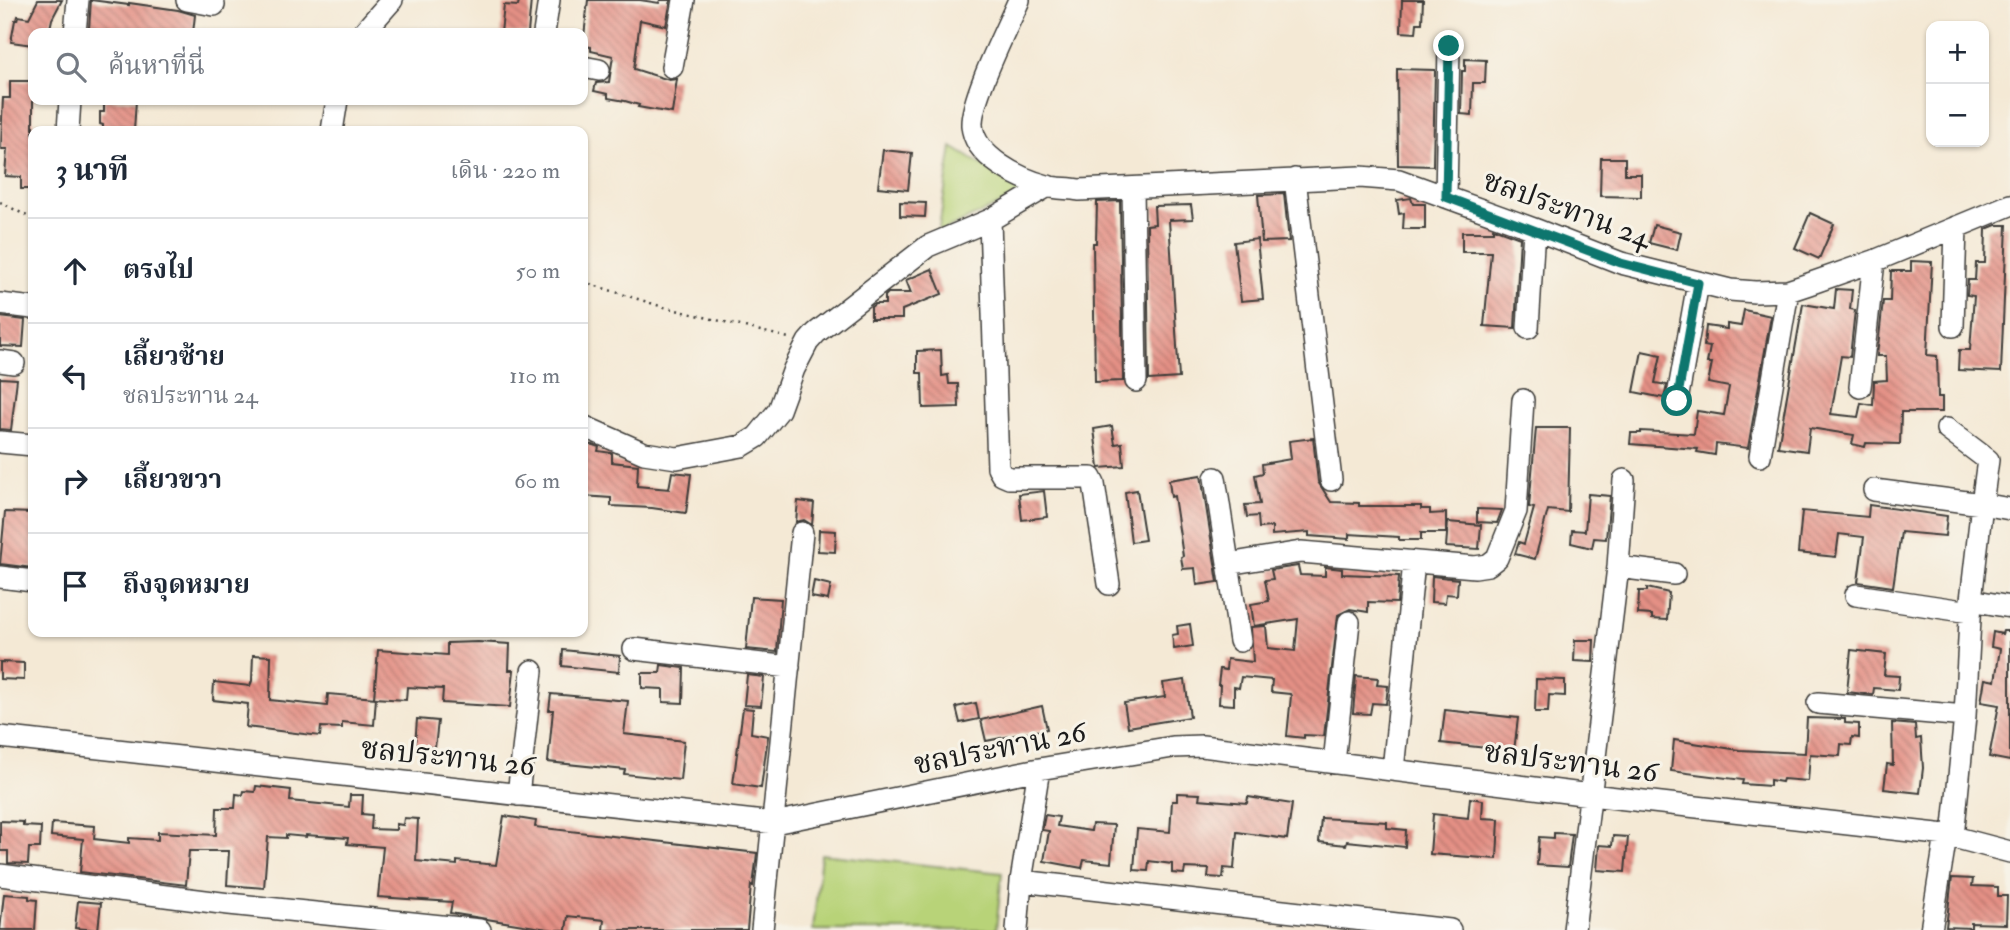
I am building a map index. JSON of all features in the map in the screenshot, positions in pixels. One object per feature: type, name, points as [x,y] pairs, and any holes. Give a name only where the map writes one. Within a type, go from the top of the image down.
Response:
[{"type":"street","points":[[75,28],[78,0]]},
{"type":"street","points":[[187,0],[214,5],[207,0]]},
{"type":"street","points":[[367,28],[392,0]]},
{"type":"street","points":[[545,28],[549,0]]},
{"type":"street","points":[[672,67],[684,0]]},
{"type":"street","name":"ชลประทาน 24","points":[[1019,0],[978,96],[972,126],[978,142],[990,158],[1013,173],[1048,186],[1079,190],[1360,177],[1399,180],[1621,263],[1730,290],[1787,291],[1874,261],[2010,205]]},
{"type":"street","points":[[1446,197],[1449,46]]},
{"type":"street","points":[[68,126],[70,105]]},
{"type":"street","points":[[333,126],[336,105]]},
{"type":"street","points":[[1295,180],[1331,480]]},
{"type":"street","points":[[588,428],[644,453],[677,458],[742,446],[757,438],[779,410],[794,369],[808,342],[816,333],[928,246],[990,220],[1048,186]]},
{"type":"street","points":[[1133,188],[1136,381]]},
{"type":"street","points":[[990,220],[998,468],[1002,475],[1009,478],[1091,478],[1109,583]]},
{"type":"street","points":[[1953,326],[1956,227]]},
{"type":"street","points":[[1528,328],[1534,229]]},
{"type":"street","points":[[1860,387],[1874,261]]},
{"type":"street","points":[[1677,401],[1698,283]]},
{"type":"street","points":[[1760,456],[1787,291]]},
{"type":"street","points":[[0,304],[28,307]]},
{"type":"street","points":[[1228,564],[1301,552],[1475,567],[1488,565],[1497,558],[1516,511],[1523,400]]},
{"type":"street","points":[[1931,930],[1950,836],[1965,716],[1970,606],[1988,460],[1947,429]]},
{"type":"street","points":[[0,442],[28,445]]},
{"type":"street","points":[[1215,478],[1240,642]]},
{"type":"street","points":[[1574,930],[1618,567],[1624,480]]},
{"type":"street","points":[[1874,490],[2010,509]]},
{"type":"street","points":[[762,930],[802,533]]},
{"type":"street","points":[[1394,770],[1414,562]]},
{"type":"street","points":[[1618,567],[1674,574]]},
{"type":"street","points":[[0,577],[28,580]]},
{"type":"street","points":[[1856,596],[2010,607]]},
{"type":"street","points":[[1334,762],[1349,622]]},
{"type":"street","points":[[634,649],[789,667]]},
{"type":"street","points":[[518,795],[532,671]]},
{"type":"street","points":[[1818,702],[1965,716]]},
{"type":"street","name":"ชลประทาน 26","points":[[0,737],[774,823],[1039,769],[1173,747],[1229,749],[1590,795],[1950,836],[2010,852]]},
{"type":"street","points":[[1017,930],[1021,881],[1039,769]]},
{"type":"street","points":[[0,875],[229,904],[480,930]]},
{"type":"street","points":[[1021,881],[1450,930]]},
{"type":"path","points":[[0,202],[28,216]]},
{"type":"path","points":[[590,284],[660,306],[808,342]]},
{"type":"green space","points":[[952,147],[1027,192],[938,233]]},
{"type":"green space","points":[[821,854],[1002,873],[996,930],[813,930]]},
{"type":"building","points":[[38,0],[62,0],[50,28],[28,28],[28,44],[11,42],[18,16],[29,18]]},
{"type":"building","points":[[91,0],[178,10],[195,15],[194,28],[89,28]]},
{"type":"building","points":[[519,0],[531,0],[528,28],[502,28],[504,5],[518,6]]},
{"type":"building","points":[[588,0],[640,0],[659,3],[660,0],[671,0],[666,26],[640,20],[634,69],[669,80],[677,79],[672,113],[638,107],[639,105],[608,98],[608,94],[594,91],[596,83],[609,82],[613,56],[591,51],[591,47],[588,47],[588,28],[585,28]]},
{"type":"building","points":[[1402,0],[1423,0],[1422,23],[1417,23],[1416,33],[1401,32]]},
{"type":"building","points":[[1465,59],[1486,60],[1485,83],[1473,83],[1472,115],[1461,114],[1462,71],[1465,71]]},
{"type":"building","points":[[1397,69],[1435,70],[1433,166],[1398,165]]},
{"type":"building","points":[[10,81],[28,81],[28,105],[33,105],[33,126],[28,126],[28,189],[21,189],[21,177],[5,176],[7,149],[1,149],[3,98],[10,98]]},
{"type":"building","points":[[104,105],[136,105],[134,126],[103,126],[100,124],[100,112],[104,112]]},
{"type":"building","points":[[883,150],[912,153],[908,190],[878,187]]},
{"type":"building","points":[[1601,158],[1625,158],[1625,174],[1641,174],[1641,197],[1600,196]]},
{"type":"building","points":[[1284,194],[1289,241],[1262,242],[1258,195]]},
{"type":"building","points":[[1411,198],[1413,204],[1425,204],[1425,229],[1403,229],[1404,213],[1399,214],[1397,200]]},
{"type":"building","points":[[1120,201],[1123,381],[1095,382],[1093,243],[1096,243],[1097,202]]},
{"type":"building","points":[[900,202],[926,203],[925,217],[900,216]]},
{"type":"building","points":[[1191,205],[1193,219],[1169,220],[1179,378],[1149,380],[1147,225],[1155,224],[1154,206]]},
{"type":"building","points":[[1810,213],[1834,224],[1819,259],[1795,248]]},
{"type":"building","points":[[1654,225],[1681,232],[1677,250],[1649,243]]},
{"type":"building","points":[[2007,225],[2001,372],[1958,370],[1959,350],[1970,350],[1974,296],[1967,295],[1968,280],[1975,280],[1976,263],[1985,263],[1986,229]]},
{"type":"building","points":[[1493,228],[1520,238],[1515,328],[1484,326],[1491,252],[1462,252],[1462,232],[1493,232]]},
{"type":"building","points":[[1257,239],[1263,299],[1241,301],[1234,242]]},
{"type":"building","points":[[1911,261],[1932,262],[1927,355],[1937,356],[1938,397],[1942,397],[1942,412],[1901,412],[1900,444],[1866,443],[1865,447],[1852,444],[1854,435],[1810,428],[1807,451],[1778,447],[1803,304],[1834,309],[1836,289],[1852,290],[1850,309],[1855,310],[1850,357],[1841,356],[1831,414],[1858,417],[1861,403],[1873,405],[1874,381],[1887,380],[1886,356],[1877,356],[1883,301],[1890,301],[1891,271],[1911,271]]},
{"type":"building","points":[[932,269],[942,294],[902,310],[902,319],[871,319],[871,307],[885,304],[885,296],[888,293],[911,293],[906,280]]},
{"type":"building","points":[[1744,310],[1771,316],[1748,448],[1716,444],[1715,455],[1697,452],[1698,449],[1630,444],[1631,433],[1641,431],[1694,434],[1697,411],[1724,415],[1729,387],[1708,383],[1712,363],[1707,363],[1710,347],[1704,346],[1706,326],[1727,329],[1727,324],[1741,326]]},
{"type":"building","points":[[0,317],[25,320],[23,347],[0,346]]},
{"type":"building","points":[[941,350],[942,376],[948,375],[949,384],[958,384],[959,407],[923,408],[922,373],[917,373],[917,351]]},
{"type":"building","points":[[1642,351],[1661,355],[1655,383],[1667,385],[1664,398],[1634,392]]},
{"type":"building","points":[[0,378],[17,379],[11,430],[0,429]]},
{"type":"building","points":[[1112,426],[1115,444],[1122,443],[1124,466],[1099,468],[1094,429]]},
{"type":"building","points":[[1536,428],[1570,428],[1568,512],[1548,510],[1535,559],[1515,554],[1519,542],[1524,544],[1534,508],[1529,507]]},
{"type":"building","points":[[1313,438],[1318,482],[1331,502],[1359,503],[1359,506],[1421,506],[1421,509],[1430,509],[1430,514],[1446,513],[1446,533],[1421,533],[1421,540],[1349,534],[1349,539],[1309,536],[1309,532],[1272,535],[1272,527],[1259,528],[1258,516],[1247,517],[1245,505],[1260,504],[1255,475],[1263,473],[1262,464],[1291,459],[1289,441]]},
{"type":"building","points":[[588,444],[599,447],[598,451],[612,453],[612,462],[638,465],[637,486],[669,489],[672,472],[691,474],[686,513],[611,506],[611,498],[588,496]]},
{"type":"building","points":[[1201,475],[1218,582],[1197,585],[1195,568],[1183,569],[1174,496],[1171,497],[1169,480]]},
{"type":"building","points":[[1137,490],[1145,540],[1131,542],[1125,492]]},
{"type":"building","points":[[1044,491],[1047,517],[1022,520],[1019,494]]},
{"type":"building","points":[[1588,494],[1610,496],[1606,539],[1594,538],[1592,548],[1571,543],[1572,530],[1585,531]]},
{"type":"building","points":[[798,501],[814,503],[812,525],[804,520],[796,522]]},
{"type":"building","points":[[1869,505],[1947,516],[1945,536],[1901,532],[1893,587],[1858,582],[1864,537],[1839,534],[1836,557],[1798,553],[1802,511],[1868,517]]},
{"type":"building","points":[[1477,509],[1502,510],[1497,523],[1477,522]]},
{"type":"building","points":[[5,512],[28,513],[28,567],[0,564]]},
{"type":"building","points":[[1448,522],[1481,525],[1479,549],[1446,547]]},
{"type":"building","points":[[819,530],[836,531],[835,552],[818,551]]},
{"type":"building","points":[[1298,566],[1300,575],[1325,576],[1325,567],[1342,569],[1342,574],[1399,576],[1397,603],[1368,602],[1368,612],[1350,609],[1338,615],[1324,736],[1304,735],[1304,738],[1287,736],[1291,696],[1271,692],[1272,680],[1241,677],[1239,688],[1234,687],[1234,705],[1219,704],[1218,685],[1220,669],[1226,670],[1227,659],[1253,662],[1251,627],[1266,626],[1268,648],[1295,651],[1298,619],[1254,626],[1251,604],[1269,601],[1265,580],[1273,579],[1271,570]]},
{"type":"building","points":[[1432,576],[1458,579],[1457,595],[1446,594],[1445,603],[1431,602]]},
{"type":"building","points":[[814,581],[831,585],[828,600],[811,597]]},
{"type":"building","points":[[1647,588],[1669,593],[1667,620],[1638,614],[1639,591],[1647,591]]},
{"type":"building","points":[[751,597],[781,599],[777,652],[746,649]]},
{"type":"building","points":[[1190,624],[1193,646],[1174,649],[1172,635],[1178,634],[1177,626]]},
{"type":"building","points":[[2003,631],[2010,631],[2010,761],[1989,757],[1999,705],[1981,702],[1985,679],[1995,681],[2000,649],[1991,647],[1993,632],[2002,634]]},
{"type":"building","points":[[1575,640],[1594,640],[1593,662],[1574,661]]},
{"type":"building","points":[[447,643],[510,644],[509,670],[514,670],[510,707],[442,703],[443,689],[407,687],[406,700],[374,698],[378,650],[447,655]]},
{"type":"building","points":[[563,650],[620,656],[619,672],[562,666]]},
{"type":"building","points":[[1851,650],[1886,654],[1884,675],[1899,676],[1898,690],[1874,688],[1873,695],[1847,692]]},
{"type":"building","points":[[253,655],[271,656],[270,700],[327,706],[328,694],[376,698],[374,725],[342,722],[342,728],[321,727],[320,736],[246,727],[248,704],[213,700],[214,682],[250,686]]},
{"type":"building","points":[[0,662],[24,663],[24,680],[0,679]]},
{"type":"building","points":[[661,665],[684,668],[683,703],[663,702],[663,689],[642,688],[642,673],[660,673]]},
{"type":"building","points":[[747,675],[764,677],[761,706],[744,705]]},
{"type":"building","points":[[1356,676],[1378,678],[1377,685],[1388,686],[1386,704],[1372,703],[1370,714],[1353,713]]},
{"type":"building","points":[[1536,679],[1565,680],[1565,696],[1549,695],[1548,712],[1535,712]]},
{"type":"building","points":[[1185,680],[1190,717],[1128,727],[1124,703],[1165,697],[1163,683]]},
{"type":"building","points":[[551,694],[628,701],[624,734],[684,741],[680,780],[624,774],[625,770],[548,762],[553,710],[549,710]]},
{"type":"building","points":[[976,703],[979,719],[960,723],[956,707]]},
{"type":"building","points":[[1042,706],[1047,729],[986,741],[981,720]]},
{"type":"building","points":[[743,708],[753,709],[751,733],[768,736],[761,788],[733,784]]},
{"type":"building","points":[[1445,710],[1518,718],[1514,751],[1441,743]]},
{"type":"building","points":[[1807,718],[1845,719],[1845,723],[1859,724],[1859,738],[1852,737],[1851,745],[1841,744],[1840,756],[1810,754],[1808,781],[1770,780],[1770,786],[1742,784],[1743,780],[1671,771],[1674,740],[1739,750],[1805,753]]},
{"type":"building","points":[[417,719],[438,721],[435,748],[415,746]]},
{"type":"building","points":[[1892,723],[1915,725],[1916,739],[1921,738],[1923,768],[1920,793],[1884,789],[1887,764],[1893,765]]},
{"type":"building","points":[[256,786],[291,790],[290,801],[349,807],[350,795],[363,795],[362,814],[372,815],[371,829],[396,830],[396,824],[403,825],[404,818],[418,819],[416,861],[496,865],[504,816],[536,821],[535,827],[757,853],[747,930],[603,930],[604,920],[568,916],[566,930],[554,930],[450,913],[452,902],[378,897],[383,847],[347,844],[348,838],[306,835],[268,837],[264,888],[227,885],[229,851],[189,851],[186,885],[80,872],[83,839],[51,836],[52,823],[95,826],[94,839],[129,843],[129,838],[158,840],[158,832],[216,835],[217,808],[235,808],[236,794],[243,795],[244,791],[255,792]]},
{"type":"building","points":[[1177,793],[1200,794],[1199,799],[1247,803],[1248,797],[1292,804],[1287,839],[1237,832],[1234,869],[1224,868],[1223,878],[1208,877],[1209,869],[1185,868],[1184,874],[1172,873],[1172,864],[1149,861],[1148,871],[1134,870],[1137,829],[1170,832],[1172,801],[1177,801]]},
{"type":"building","points":[[1470,798],[1483,800],[1482,818],[1499,819],[1497,859],[1430,854],[1433,814],[1468,818]]},
{"type":"building","points":[[1045,815],[1059,817],[1057,826],[1091,831],[1092,824],[1114,825],[1111,863],[1084,860],[1082,868],[1044,861],[1049,831],[1042,830]]},
{"type":"building","points":[[1321,818],[1387,822],[1387,828],[1406,830],[1405,847],[1347,841],[1346,845],[1319,842]]},
{"type":"building","points":[[0,821],[23,822],[23,826],[41,827],[40,848],[29,848],[28,864],[8,863],[8,851],[0,851]]},
{"type":"building","points":[[1554,833],[1572,834],[1568,867],[1537,865],[1539,837],[1554,838]]},
{"type":"building","points":[[1613,836],[1628,837],[1625,872],[1597,870],[1599,845],[1612,846]]},
{"type":"building","points":[[1952,878],[1973,879],[1972,886],[1998,887],[1998,896],[2007,896],[2006,924],[1971,923],[1971,928],[1946,927]]},
{"type":"building","points":[[4,894],[29,896],[29,899],[37,900],[35,930],[0,930]]},
{"type":"building","points":[[78,901],[101,903],[98,930],[75,928]]},
{"type":"route","points":[[1449,46],[1446,197],[1621,263],[1698,283],[1677,401]]}]
